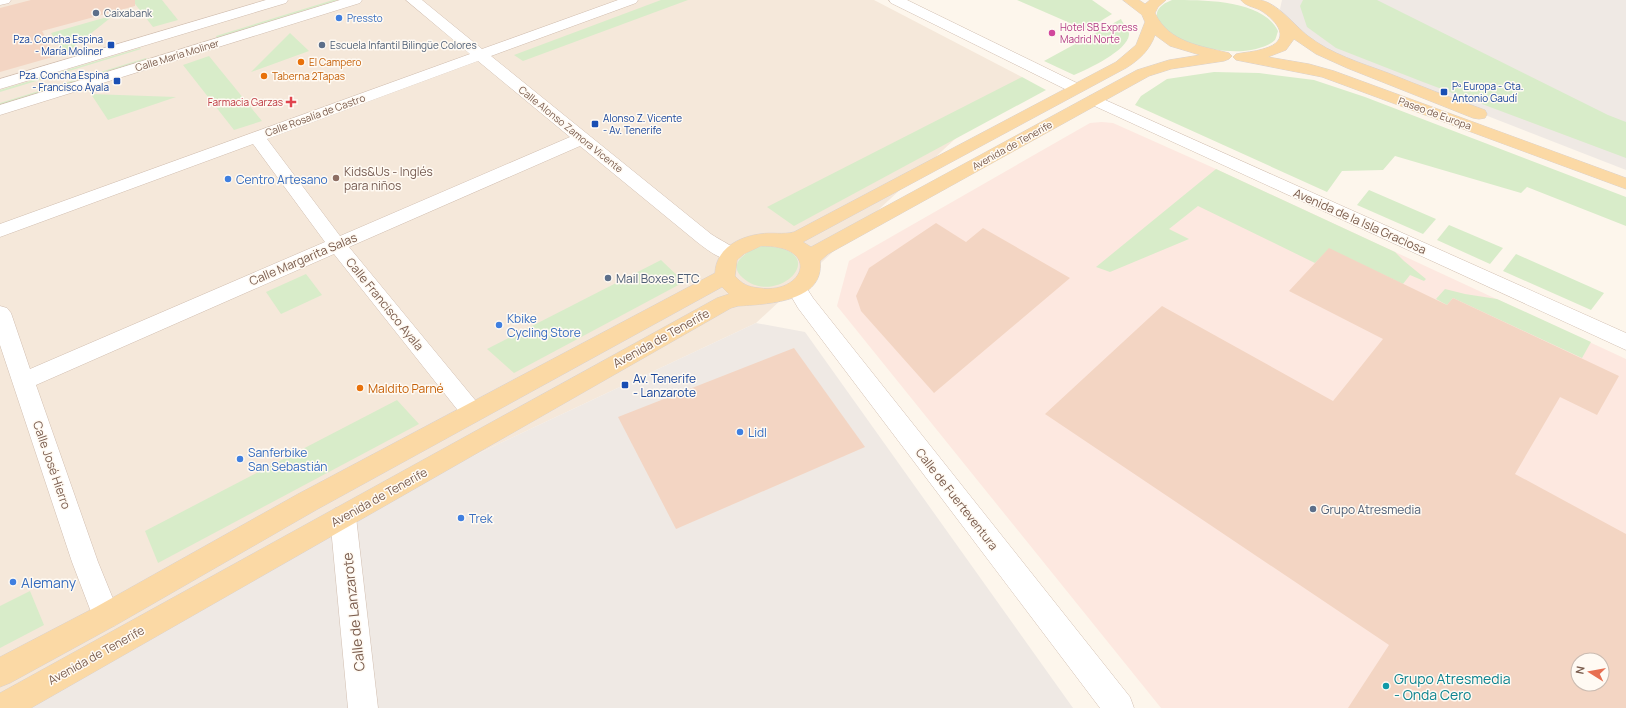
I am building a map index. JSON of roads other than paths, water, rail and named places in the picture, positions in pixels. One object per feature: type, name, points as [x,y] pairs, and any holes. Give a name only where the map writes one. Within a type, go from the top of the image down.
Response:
[{"type":"main road","points":[[1130,0],[1150,18],[1161,34],[1178,44],[1200,52],[1241,57],[1260,55],[1275,50],[1285,43],[1289,35],[1280,9],[1282,0]]},
{"type":"main road","points":[[1150,18],[1152,4],[1159,0]]},
{"type":"main road","name":"Paseo de Europa","points":[[1248,0],[1269,10],[1302,39],[1321,51],[1352,65],[1626,170]]},
{"type":"main road","name":"Avenida de Tenerife","points":[[782,241],[800,237],[1131,58],[1145,45],[1150,18]]},
{"type":"main road","name":"Avenida de Tenerife","points":[[809,259],[820,249],[1143,73],[1169,65],[1224,56]]},
{"type":"main road","name":"Paseo de Europa","points":[[1241,57],[1301,67],[1328,74],[1626,184]]},
{"type":"main road","points":[[760,240],[782,241],[797,246],[809,259],[811,266],[808,279],[797,289],[780,296],[759,297],[736,289],[728,265],[743,245],[760,240]]},
{"type":"main road","name":"Avenida de Tenerife","points":[[0,673],[106,616],[307,502],[472,412],[728,265]]},
{"type":"main road","name":"Avenida de Tenerife","points":[[2,708],[724,303],[736,299],[759,297]]},
{"type":"street","points":[[0,1],[4,0]]},
{"type":"street","name":"Calle María Moliner","points":[[0,84],[281,0]]},
{"type":"street","name":"Calle María Moliner","points":[[0,110],[355,0]]},
{"type":"street","name":"Calle Alonso Zamora Vicente","points":[[414,0],[704,238],[720,249],[728,265]]},
{"type":"street","name":"Calle Rosalía de Castro","points":[[0,231],[480,54],[631,0]]},
{"type":"street","points":[[896,0],[1075,88]]},
{"type":"street","name":"Avenida de la Isla Graciosa","points":[[1094,100],[1626,342]]},
{"type":"street","name":"Calle Francisco Ayala","points":[[256,137],[337,245],[472,412]]},
{"type":"street","name":"Calle Margarita Salas","points":[[23,380],[583,138]]},
{"type":"street","name":"Calle de Fuerteventura","points":[[797,289],[805,303],[1119,708]]},
{"type":"street","name":"Calle José Hierro","points":[[0,314],[85,562],[106,616]]},
{"type":"street","name":"Calle de Lanzarote","points":[[343,517],[363,708]]},
{"type":"place","name":"Caixabank","points":[[96,13]]},
{"type":"place","name":"Pressto","points":[[339,18]]},
{"type":"place","name":"Hotel SB Express Madrid Norte","points":[[1052,33]]},
{"type":"place","name":"Pza. Concha Espina - María Moliner","points":[[111,45]]},
{"type":"place","name":"Escuela Infantil Bilingüe Colores","points":[[322,45]]},
{"type":"place","name":"El Campero","points":[[301,62]]},
{"type":"place","name":"Taberna 2Tapas","points":[[264,76]]},
{"type":"place","name":"Pza. Concha Espina - Francisco Ayala","points":[[117,81]]},
{"type":"place","name":"Pº Europa - Gta. Antonio Gaudí","points":[[1444,92]]},
{"type":"place","name":"Farmacia Garzas","points":[[291,102]]},
{"type":"place","name":"Alonso Z. Vicente - Av. Tenerife","points":[[595,124]]},
{"type":"place","name":"Kids&Us - Inglés para niños","points":[[336,178]]},
{"type":"place","name":"Centro Artesano","points":[[228,179]]},
{"type":"place","name":"Mail Boxes ETC","points":[[608,278]]},
{"type":"place","name":"Kbike Cycling Store","points":[[499,325]]},
{"type":"place","name":"Av. Tenerife - Lanzarote","points":[[625,385]]},
{"type":"place","name":"Maldito Parné","points":[[360,388]]},
{"type":"place","name":"Lidl","points":[[740,432]]},
{"type":"place","name":"Sanferbike San Sebastián","points":[[240,459]]},
{"type":"place","name":"Grupo Atresmedia","points":[[1313,509]]},
{"type":"place","name":"Trek","points":[[461,518]]},
{"type":"place","name":"Alemany","points":[[13,582]]},
{"type":"place","name":"Grupo Atresmedia - Onda Cero","points":[[1386,686]]}]
